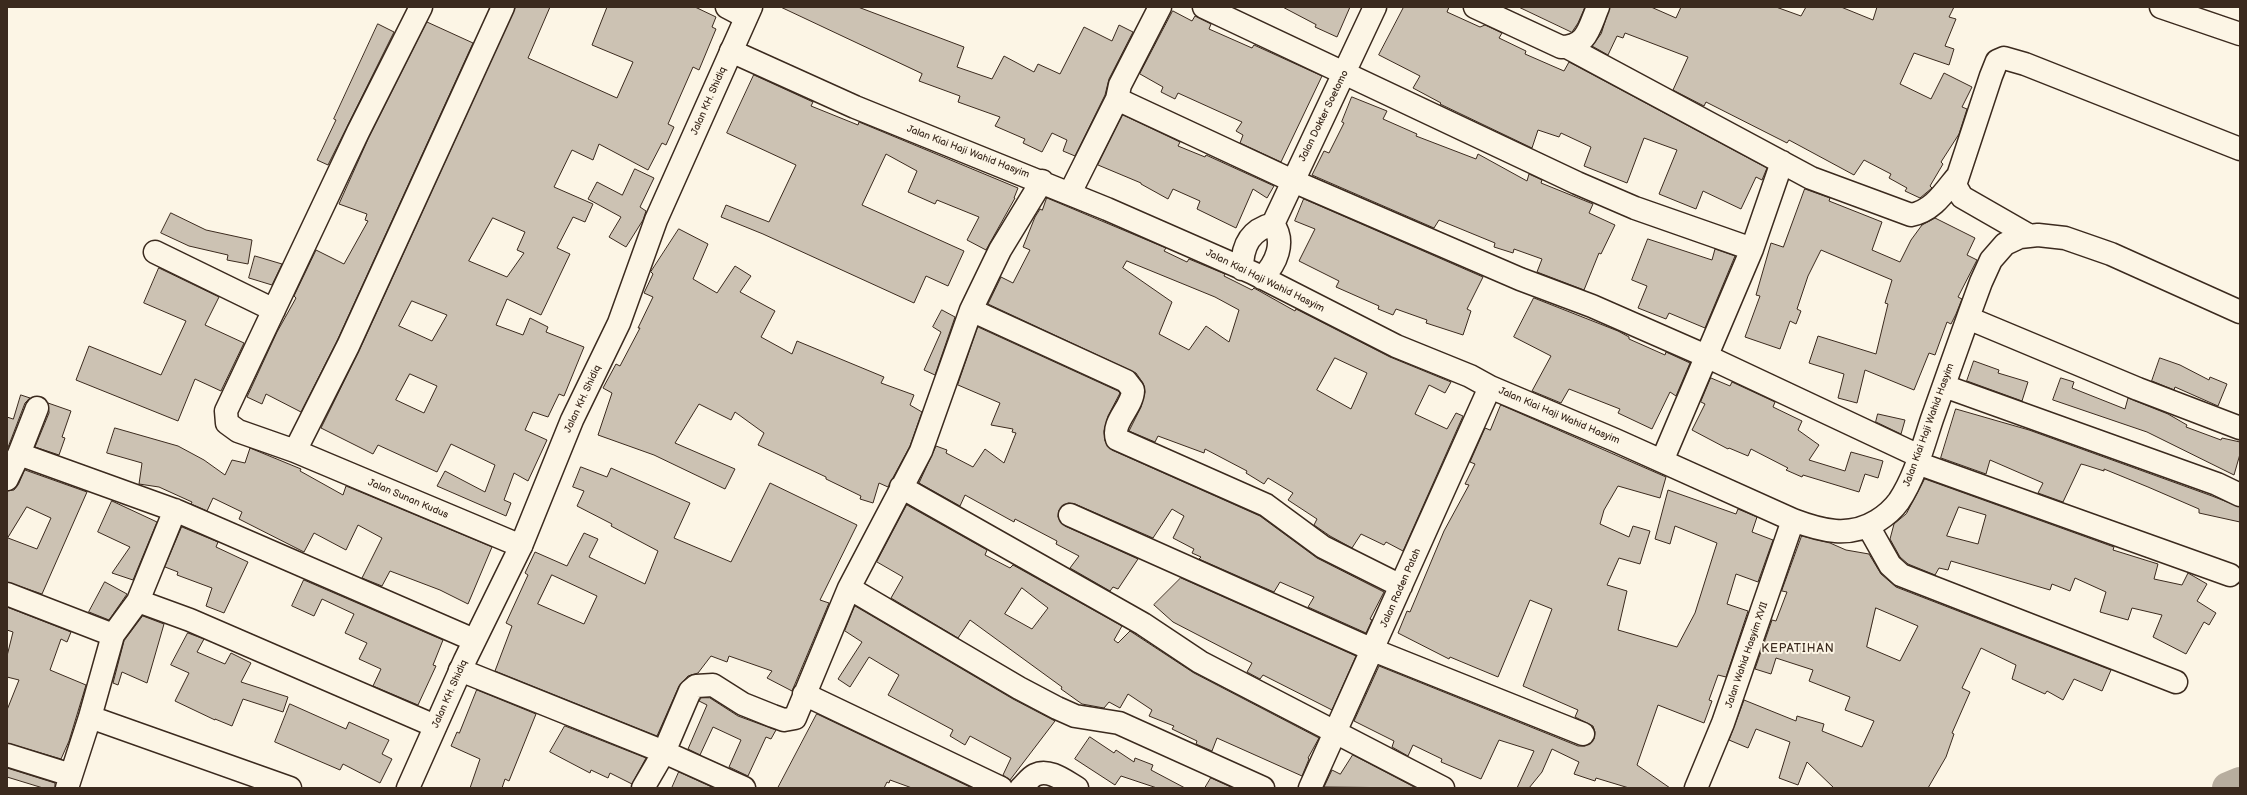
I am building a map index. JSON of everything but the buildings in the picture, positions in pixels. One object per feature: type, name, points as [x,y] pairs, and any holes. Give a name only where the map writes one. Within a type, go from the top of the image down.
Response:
[{"type":"street","points":[[155,252],[274,310],[358,132],[421,7]]},
{"type":"street","points":[[295,451],[348,346],[503,7]]},
{"type":"street","points":[[727,7],[748,12]]},
{"type":"street","points":[[1070,193],[1125,103],[1120,85],[1160,7]]},
{"type":"street","points":[[1204,7],[1570,180],[1635,208],[1752,249]]},
{"type":"street","name":"Jalan Dokter Soetomo","points":[[1273,224],[1283,206],[1293,181],[1375,7]]},
{"type":"street","points":[[1475,7],[1560,47],[1576,46],[1582,41],[1598,7]]},
{"type":"street","points":[[2161,7],[2240,34]]},
{"type":"street","name":"Jalan KH. Shidiq","points":[[408,788],[474,640],[521,546],[572,420],[619,323],[656,220],[748,12]]},
{"type":"street","points":[[1567,47],[1812,178],[1911,215],[1926,210],[1938,200],[1955,179],[1990,76],[1997,61],[2004,58],[2032,67],[2240,149]]},
{"type":"street","name":"Jalan Kiai Haji Wahid Hasyim","points":[[731,51],[855,107],[1070,193],[1262,278],[1396,346],[1470,376],[1490,388],[1662,461],[1793,520],[1816,528],[1837,532],[1851,532],[1868,526],[1878,521],[1899,502],[1918,460],[1968,318],[1991,260],[2005,244],[2030,236],[2065,238],[2111,254],[2240,312]]},
{"type":"street","points":[[1125,103],[1293,181],[1520,279],[1592,306],[1706,356],[1918,460],[2230,575]]},
{"type":"street","points":[[1662,461],[1752,249],[1782,162]]},
{"type":"street","points":[[1955,179],[1956,190],[1962,197],[2030,236]]},
{"type":"street","points":[[643,788],[664,752],[690,692],[696,686],[713,686],[743,704],[784,720],[796,718],[804,694],[849,588],[921,451],[971,310],[1000,250],[1042,181]]},
{"type":"street","points":[[1242,269],[1246,242],[1256,232],[1273,224],[1280,241],[1279,249],[1269,271],[1262,278]]},
{"type":"street","name":"Jalan Sunan Kudus","points":[[274,310],[226,411],[227,423],[238,431],[295,451],[521,546]]},
{"type":"street","points":[[971,310],[1126,381],[1133,390],[1133,397],[1116,429],[1117,439],[1266,505],[1323,546],[1401,586]]},
{"type":"street","points":[[1968,318],[2138,389],[2240,428]]},
{"type":"street","points":[[1944,386],[2217,484],[2240,495]]},
{"type":"street","name":"Jalan Raden Patah","points":[[1310,788],[1336,734],[1490,388]]},
{"type":"street","points":[[7,479],[19,454],[37,408]]},
{"type":"street","points":[[19,454],[175,510],[474,640]]},
{"type":"street","points":[[901,487],[1142,624],[1200,662],[1336,734],[1443,788]]},
{"type":"street","points":[[7,755],[69,781],[90,717],[113,635],[138,601],[175,510]]},
{"type":"street","points":[[1070,515],[1373,650],[1583,734]]},
{"type":"street","name":"Jalan Wahid Hasyim XVII","points":[[1696,788],[1724,723],[1793,520]]},
{"type":"street","points":[[1868,526],[1890,565],[1901,575],[2176,682]]},
{"type":"street","points":[[849,588],[1019,688],[1057,708],[1075,716],[1119,723],[1263,788]]},
{"type":"street","points":[[7,594],[113,635]]},
{"type":"street","points":[[138,601],[190,620],[435,726]]},
{"type":"street","points":[[460,670],[664,752],[744,788]]},
{"type":"street","points":[[804,694],[1001,788]]},
{"type":"street","points":[[90,717],[290,788]]},
{"type":"street","points":[[1021,788],[1035,775],[1043,772],[1051,774],[1077,788]]},
{"type":"waterway","points":[[2228,788],[2240,783]]},
{"type":"district","name":"KEPATIHAN","points":[[1798,649]]}]
